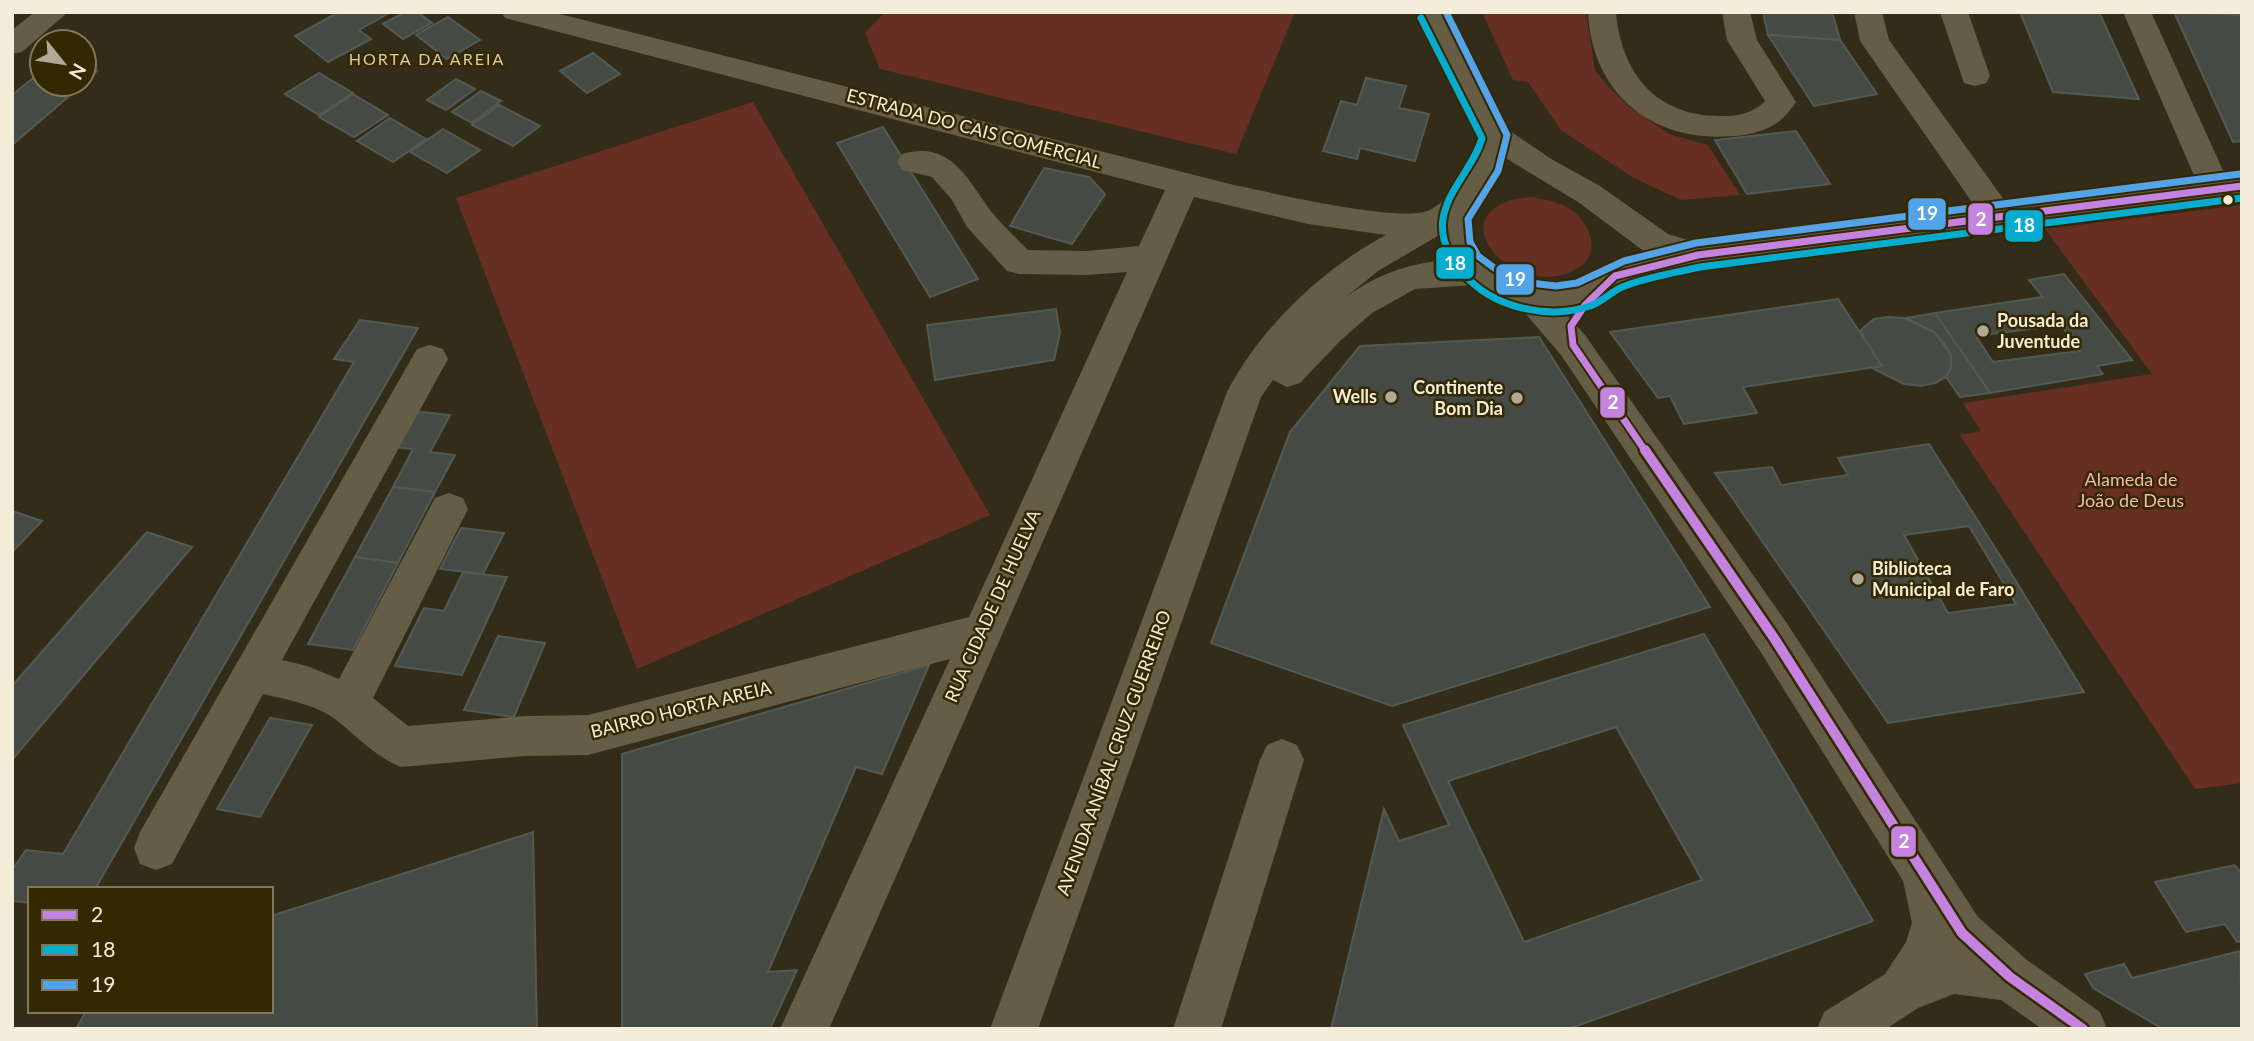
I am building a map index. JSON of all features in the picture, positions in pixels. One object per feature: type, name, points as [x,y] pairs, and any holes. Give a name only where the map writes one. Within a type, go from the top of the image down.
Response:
[{"type":"street","points":[[12,45],[54,12]]},
{"type":"street","name":"ESTRADA DO CAIS COMERCIAL","points":[[515,12],[1184,184],[1345,220],[1401,225],[1456,207]]},
{"type":"street","points":[[1432,12],[1495,136],[1657,243],[1698,255]]},
{"type":"street","points":[[1602,12],[1605,46],[1621,77],[1647,102],[1675,120],[1707,127],[1753,124],[1772,116],[1781,102],[1776,85],[1752,58],[1741,37],[1736,12]]},
{"type":"street","points":[[1868,12],[1875,41],[1999,217]]},
{"type":"street","points":[[1954,12],[1975,76]]},
{"type":"street","points":[[1495,136],[1488,166],[1456,207],[1456,238],[1464,256],[1480,273],[1504,287],[1530,296],[1560,299],[1587,294],[1612,279],[1698,255],[2229,188],[2137,12]]},
{"type":"street","points":[[913,162],[942,168],[963,192],[979,219],[1019,262],[1087,263],[1149,258]]},
{"type":"street","points":[[1214,477],[1245,392],[1290,328],[1344,278],[1456,207],[1486,184],[1518,177],[1553,180],[1588,195],[1616,220],[1624,239],[1624,258],[1612,279],[1585,305],[1572,326],[1573,345]]},
{"type":"street","name":"RUA CIDADE DE HUELVA","points":[[804,1029],[1184,184]]},
{"type":"street","points":[[1214,477],[1261,402],[1314,342],[1362,303],[1408,278],[1451,272],[1480,273]]},
{"type":"street","points":[[1530,296],[1573,345],[1773,638],[1962,933],[2010,977],[2083,1029]]},
{"type":"street","points":[[156,848],[430,359]]},
{"type":"street","name":"AVENIDA ANÍBAL CRUZ GUERREIRO","points":[[1014,1029],[1214,477]]},
{"type":"street","points":[[348,704],[449,509]]},
{"type":"street","name":"BAIRRO HORTA AREIA","points":[[253,673],[307,685],[348,704],[401,747],[525,736],[588,735],[981,632]]},
{"type":"street","points":[[1197,1029],[1282,761]]},
{"type":"street","points":[[1902,991],[1926,953],[1936,923],[1916,859]]},
{"type":"street","points":[[1840,1029],[1902,991],[1954,970],[2010,977]]},
{"type":"green space","points":[[885,12],[1295,12],[1236,154],[880,69],[865,33]]},
{"type":"green space","points":[[1482,12],[1586,12],[1595,71],[1628,106],[1669,134],[1708,145],[1740,195],[1681,200],[1632,177],[1561,130],[1528,82],[1513,80]]},
{"type":"green space","points":[[753,102],[990,515],[637,669],[456,198]]},
{"type":"green space","points":[[1531,197],[1567,207],[1583,221],[1591,239],[1591,248],[1583,265],[1573,271],[1549,277],[1526,273],[1505,263],[1491,249],[1484,232],[1487,217],[1502,204]]},
{"type":"green space","name":"Alameda de João de Deus","points":[[2242,205],[2242,783],[2195,789],[1960,435],[1981,431],[1963,403],[2152,374],[2045,229]]},
{"type":"building","points":[[339,12],[391,12],[359,30],[371,39],[328,62],[295,36]]},
{"type":"building","points":[[405,12],[417,12],[432,23],[403,39],[383,24]]},
{"type":"building","points":[[1763,12],[1832,12],[1840,40],[1768,35]]},
{"type":"building","points":[[2020,12],[2099,12],[2139,99],[2053,92]]},
{"type":"building","points":[[2174,12],[2242,15],[2242,141],[2233,142]]},
{"type":"building","points":[[448,17],[480,40],[447,59],[416,35]]},
{"type":"building","points":[[1768,35],[1840,40],[1877,94],[1814,106]]},
{"type":"building","points":[[593,53],[620,74],[587,93],[560,71]]},
{"type":"building","points":[[319,73],[353,93],[319,115],[285,94]]},
{"type":"building","points":[[1366,78],[1406,86],[1399,108],[1429,114],[1415,161],[1360,148],[1357,159],[1323,151],[1341,101],[1357,105]]},
{"type":"building","points":[[456,79],[475,89],[446,110],[427,100]]},
{"type":"building","points":[[28,82],[28,98],[67,98],[12,145],[12,95]]},
{"type":"building","points":[[481,91],[501,101],[472,123],[452,112]]},
{"type":"building","points":[[353,94],[388,115],[354,137],[319,117]]},
{"type":"building","points":[[499,105],[540,126],[513,146],[472,125]]},
{"type":"building","points":[[390,118],[426,139],[393,162],[357,141]]},
{"type":"building","points":[[883,127],[978,279],[930,297],[837,143]]},
{"type":"building","points":[[443,129],[480,150],[447,173],[410,152]]},
{"type":"building","points":[[1796,131],[1830,184],[1747,194],[1715,140]]},
{"type":"building","points":[[1044,168],[1089,177],[1105,194],[1072,244],[1010,226]]},
{"type":"building","name":"Pousada da Juventude","points":[[2064,274],[2132,360],[2097,366],[2103,374],[1990,393],[1935,313],[2043,297],[2029,280]],"holes":[[[2061,325],[2080,351],[1993,362],[1976,336]]]},
{"type":"building","points":[[1838,299],[1882,366],[1743,387],[1757,413],[1684,424],[1670,396],[1658,398],[1610,332]]},
{"type":"building","points":[[1056,309],[1060,333],[1054,360],[935,380],[927,325]]},
{"type":"building","points":[[1935,313],[1990,393],[1960,397],[1946,377],[1951,367],[1951,355],[1944,343],[1934,332],[1906,318]]},
{"type":"building","points":[[1903,318],[1934,332],[1951,355],[1951,367],[1946,377],[1921,386],[1904,384],[1872,368],[1882,366],[1860,331],[1874,319]]},
{"type":"building","points":[[360,320],[418,328],[96,887],[28,887],[28,903],[12,901],[12,870],[26,850],[63,854],[354,362],[334,359]]},
{"type":"building","points":[[1539,337],[1710,607],[1392,706],[1211,643],[1290,432],[1360,346]]},
{"type":"building","points":[[413,411],[450,415],[430,452],[455,455],[435,492],[393,487],[413,449],[392,447]]},
{"type":"building","name":"Biblioteca Municipal de Faro","points":[[1929,444],[2084,692],[1888,723],[1715,473],[1772,467],[1781,485],[1848,475],[1838,458]],"holes":[[[1969,526],[2016,604],[1948,613],[1904,535]]]},
{"type":"building","points":[[393,487],[435,492],[398,563],[355,557]]},
{"type":"building","points":[[12,511],[42,521],[12,552]]},
{"type":"building","points":[[461,528],[504,533],[483,574],[440,569]]},
{"type":"building","points":[[147,532],[192,547],[12,760],[12,686]]},
{"type":"building","points":[[355,557],[398,563],[353,650],[308,644]]},
{"type":"building","points":[[463,572],[507,577],[462,675],[395,666],[424,608],[444,611]]},
{"type":"building","points":[[1704,634],[1873,921],[1568,1029],[1331,1029],[1384,809],[1399,841],[1449,825],[1403,725]],"holes":[[[1616,727],[1702,880],[1524,942],[1448,781]]]},
{"type":"building","points":[[498,636],[545,643],[514,717],[464,710]]},
{"type":"building","points":[[929,665],[882,774],[856,767],[768,972],[797,970],[770,1029],[622,1029],[622,754]]},
{"type":"building","points":[[270,718],[312,725],[260,817],[217,809]]},
{"type":"building","points":[[533,832],[537,1029],[76,1029],[85,1013],[273,1013],[273,915]]},
{"type":"building","points":[[2235,865],[2242,874],[2242,941],[2237,942],[2225,924],[2186,932],[2155,882]]},
{"type":"building","points":[[2240,951],[2242,1029],[2163,1029],[2093,988],[2085,974],[2124,964],[2132,978]]},
{"type":"transit line","name":"19","points":[[1446,12],[1507,135],[1504,156],[1498,171],[1470,212],[1467,226],[1470,242],[1478,256],[1490,267],[1522,282],[1571,285],[1614,264],[1696,243],[2240,174]]},
{"type":"transit line","name":"18","points":[[1421,18],[1482,138],[1474,161],[1446,209],[1443,219],[1445,242],[1456,264],[1478,288],[1492,297],[1524,308],[1558,312],[1574,310],[1594,304],[1622,287],[1700,267],[2242,198]]},
{"type":"transit line","name":"2","points":[[2083,1029],[2010,977],[1962,933],[1774,638],[1573,345],[1571,326],[1585,305],[1615,276],[1698,255],[2242,186]]},
{"type":"place","name":"Pousada da Juventude","points":[[1983,331]]},
{"type":"place","name":"Wells","points":[[1391,397]]},
{"type":"place","name":"Continente Bom Dia","points":[[1517,398]]},
{"type":"place","name":"Biblioteca Municipal de Faro","points":[[1858,579]]},
{"type":"district","name":"HORTA DA AREIA","points":[[427,59]]}]
